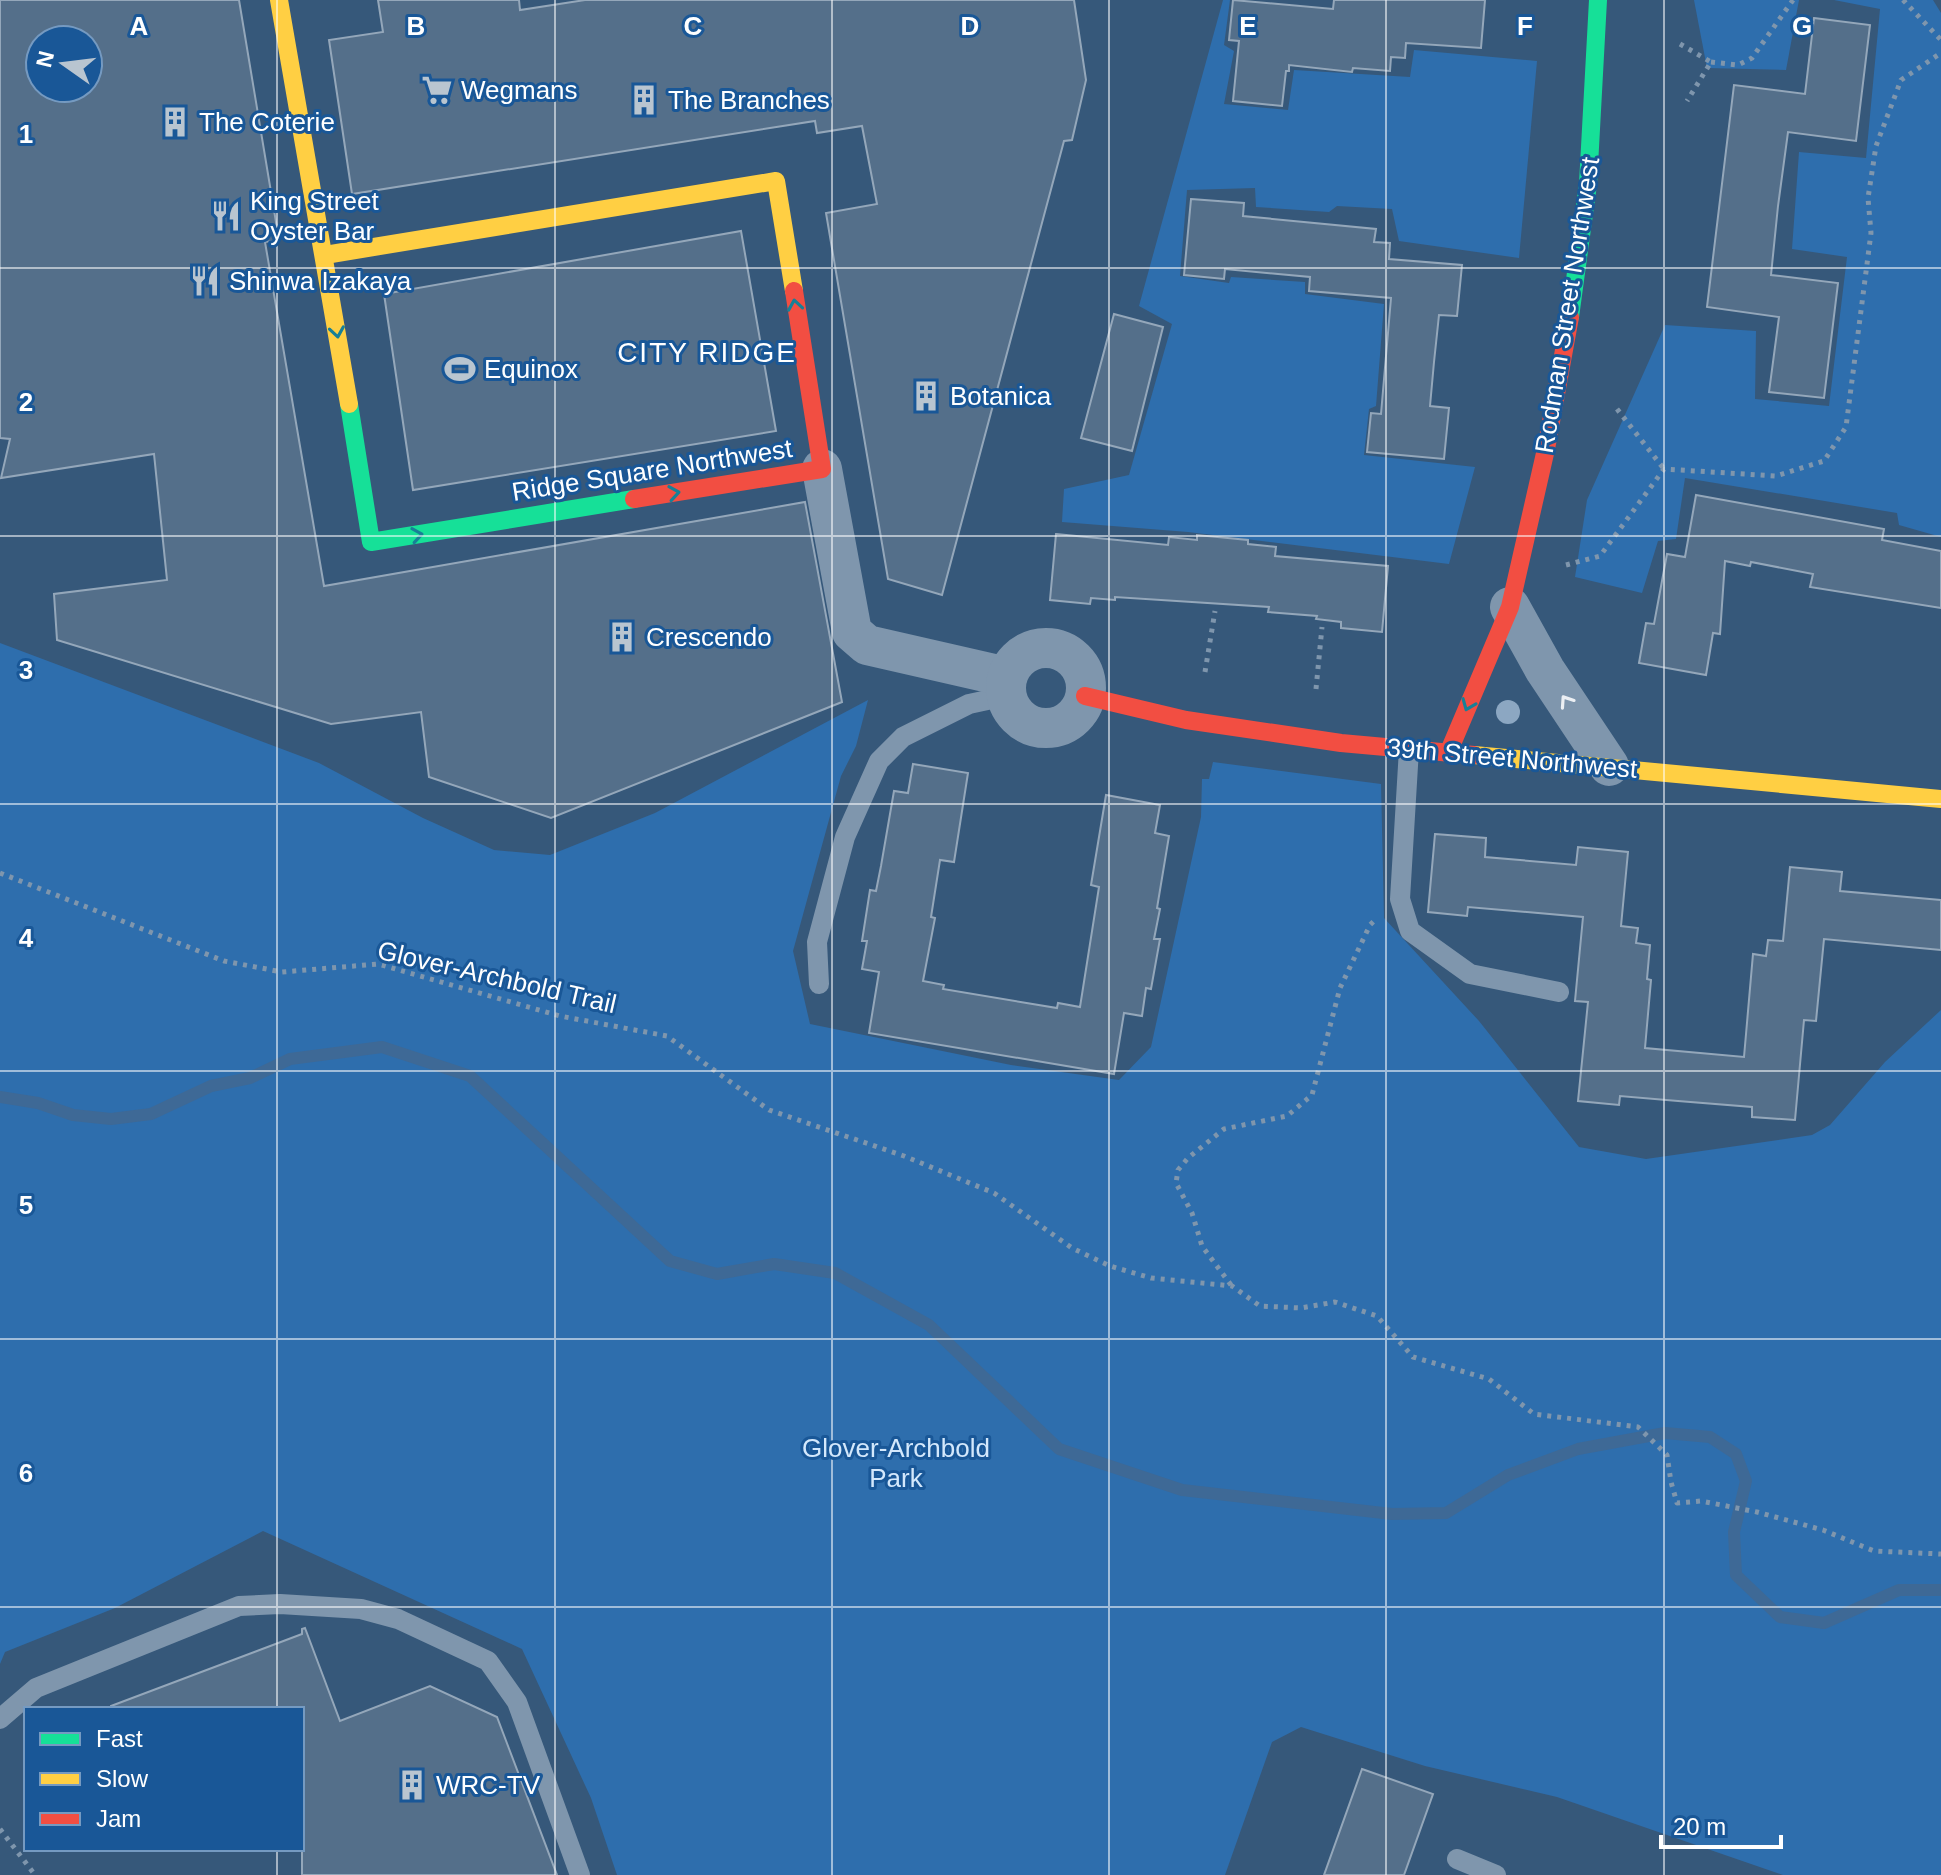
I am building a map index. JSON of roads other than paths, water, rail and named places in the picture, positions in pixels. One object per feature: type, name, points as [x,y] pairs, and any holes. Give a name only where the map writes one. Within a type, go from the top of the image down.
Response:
[{"type":"street","name":"Ridge Square Northwest","points":[[279,0],[325,255],[371,542],[822,469],[776,181],[325,255]]},
{"type":"street","name":"Rodman Street Northwest","points":[[1449,751],[1510,607],[1546,449],[1576,283],[1591,150],[1598,0]]},
{"type":"street","points":[[822,469],[852,632],[867,645],[1006,687]]},
{"type":"street","points":[[1510,607],[1545,670],[1609,766]]},
{"type":"street","points":[[1036,648],[1058,649],[1077,662],[1086,684],[1081,710],[1060,727],[1046,729],[1032,727],[1020,720],[1011,709],[1006,687],[1011,667],[1036,648]]},
{"type":"street","name":"39th Street Northwest","points":[[1085,696],[1186,720],[1341,743],[1941,799]]},
{"type":"lane","points":[[819,984],[817,942],[845,837],[879,761],[903,737],[1006,687]]},
{"type":"lane","points":[[1409,749],[1400,899],[1410,931],[1470,974],[1559,992]]},
{"type":"lane","points":[[0,1719],[36,1688],[239,1606],[280,1604],[361,1609],[398,1619],[488,1661],[517,1702],[580,1875]]},
{"type":"lane","points":[[1457,1859],[1496,1875]]},
{"type":"waterway","points":[[0,1097],[38,1103],[73,1115],[111,1119],[151,1114],[211,1086],[250,1078],[290,1059],[382,1047],[470,1076],[670,1261],[717,1274],[774,1264],[835,1273],[929,1325],[1059,1449],[1182,1490],[1392,1514],[1446,1513],[1508,1475],[1578,1449],[1665,1433],[1710,1437],[1736,1454],[1746,1481],[1734,1532],[1736,1575],[1780,1617],[1824,1623],[1899,1590],[1941,1590]]},
{"type":"place","name":"Wegmans","points":[[437,90]]},
{"type":"place","name":"The Branches","points":[[644,100]]},
{"type":"place","name":"The Coterie","points":[[175,122]]},
{"type":"place","name":"King Street Oyster Bar","points":[[226,216]]},
{"type":"place","name":"Shinwa Izakaya","points":[[205,281]]},
{"type":"place","name":"Equinox","points":[[460,369]]},
{"type":"place","name":"Botanica","points":[[926,396]]},
{"type":"place","name":"Crescendo","points":[[622,637]]},
{"type":"place","name":"WRC-TV","points":[[412,1785]]},
{"type":"district","name":"CITY RIDGE","points":[[707,352]]},
{"type":"park label","name":"Glover-Archbold Park","points":[[896,1463]]}]
